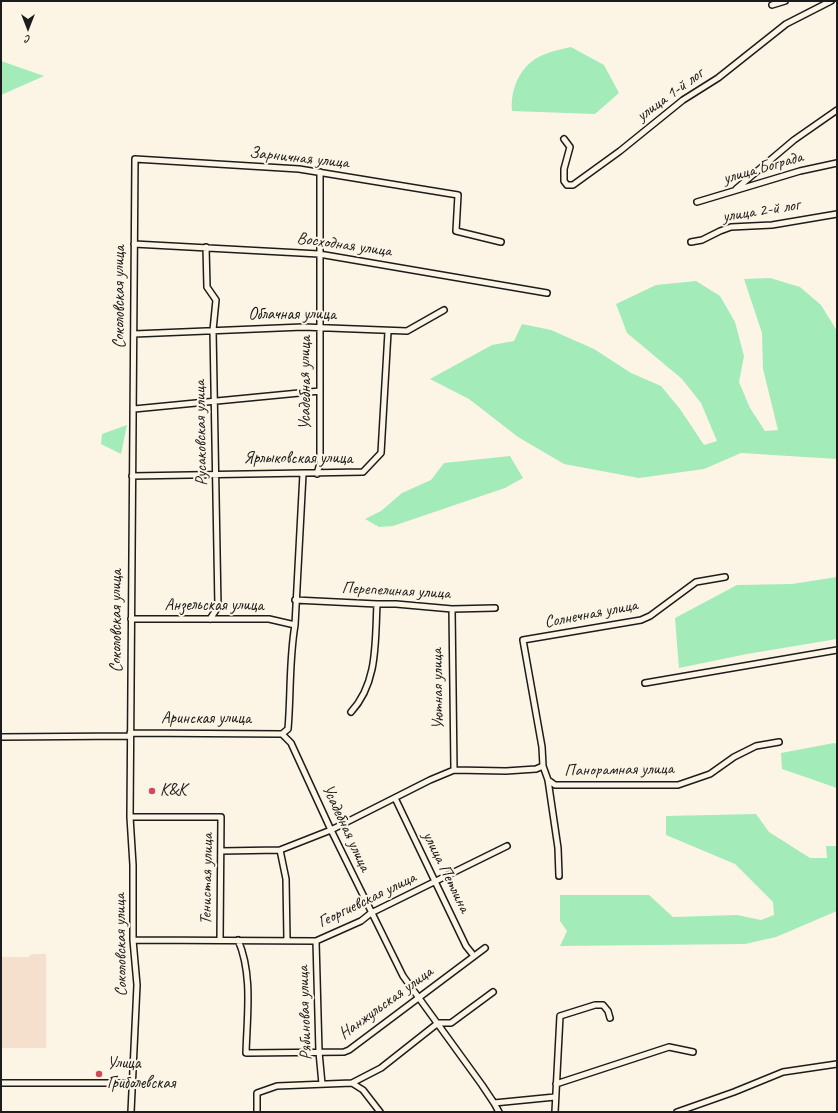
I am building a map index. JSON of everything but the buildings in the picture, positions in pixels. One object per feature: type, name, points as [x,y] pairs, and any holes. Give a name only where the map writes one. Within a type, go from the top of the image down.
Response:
[{"type":"street","points":[[772,5],[785,1]]},
{"type":"street","name":"улица 1-й лог","points":[[564,139],[570,147],[564,169],[564,181],[567,185],[573,185],[620,151],[683,100],[726,71],[786,24],[831,1]]},
{"type":"street","points":[[733,192],[794,140],[837,110]]},
{"type":"street","name":"Зарничная улица","points":[[135,159],[183,161],[320,172],[458,195],[456,231],[501,242]]},
{"type":"street","name":"Соколовская улица","points":[[131,1112],[136,985],[133,940],[133,865],[130,818],[135,159]]},
{"type":"street","name":"улица Бограда","points":[[697,202],[800,171],[837,164]]},
{"type":"street","name":"Усадебная улица","points":[[317,474],[320,463],[320,172]]},
{"type":"street","name":"улица 2-й лог","points":[[691,242],[702,240],[720,230],[731,227],[772,225],[837,214]]},
{"type":"street","name":"Восходная улица","points":[[134,244],[320,254],[547,293]]},
{"type":"street","name":"Русаковская улица","points":[[206,247],[207,286],[216,300],[213,330],[217,474],[218,607],[210,619]]},
{"type":"street","name":"Облачная улица","points":[[134,334],[303,327],[388,332],[408,331],[444,310]]},
{"type":"street","name":"Ярлыковская улица","points":[[132,476],[364,472],[381,453],[388,332]]},
{"type":"street","points":[[134,409],[320,391]]},
{"type":"street","points":[[282,734],[288,729],[291,648],[295,625],[295,600],[303,474]]},
{"type":"street","name":"Солнечная улица","points":[[543,766],[542,747],[523,640],[641,620],[650,616],[696,582],[725,577]]},
{"type":"street","name":"Перепелиная улица","points":[[295,600],[396,604],[452,609],[495,608]]},
{"type":"street","points":[[351,712],[364,696],[373,669],[377,604]]},
{"type":"street","name":"Уютная улица","points":[[452,609],[454,770]]},
{"type":"street","name":"Анзельская улица","points":[[131,619],[269,619],[295,625]]},
{"type":"street","points":[[645,683],[837,650]]},
{"type":"street","name":"Усадебная улица","points":[[282,734],[291,743],[331,830],[403,976],[438,1023],[499,1112]]},
{"type":"street","name":"Аринская улица","points":[[1,737],[282,734]]},
{"type":"street","name":"Панорамная улица","points":[[548,780],[555,785],[678,785],[710,774],[734,757],[756,746],[780,742]]},
{"type":"street","points":[[221,851],[280,850],[331,830],[454,770],[506,771],[543,766],[548,780],[558,848],[559,876]]},
{"type":"street","name":"улица Петлина","points":[[395,798],[466,946],[474,956]]},
{"type":"street","name":"Тенистая улица","points":[[130,818],[221,817],[220,940]]},
{"type":"street","name":"Георгиевская улица","points":[[133,940],[316,941],[361,921],[371,913],[507,846]]},
{"type":"street","points":[[280,850],[286,879],[287,940]]},
{"type":"street","name":"Нанжульская улица","points":[[238,940],[244,955],[247,971],[246,1053],[344,1052],[349,1050],[420,999],[485,948]]},
{"type":"street","name":"Рябиновая улица","points":[[316,941],[319,1052],[322,1084]]},
{"type":"street","points":[[257,1112],[257,1093],[277,1086],[352,1083],[382,1068],[438,1023],[451,1023],[493,992]]},
{"type":"street","points":[[555,1112],[560,1016],[595,1005],[603,1005],[608,1011],[610,1018]]},
{"type":"street","points":[[556,1084],[669,1047],[693,1052]]},
{"type":"street","points":[[677,1112],[734,1092],[783,1072],[837,1064]]},
{"type":"street","points":[[1,1084],[133,1083]]},
{"type":"street","points":[[352,1083],[363,1090],[380,1112]]},
{"type":"street","points":[[494,1103],[555,1097]]},
{"type":"shaded area","points":[[31,954],[46,954],[46,1048],[1,1048],[1,957],[29,957]]},
{"type":"green space","points":[[571,47],[604,65],[619,93],[595,114],[512,111],[515,86],[518,78],[529,64],[535,59],[546,54]]},
{"type":"green space","points":[[1,61],[44,76],[1,95]]},
{"type":"green space","points":[[770,278],[800,287],[821,305],[837,331],[837,459],[741,453],[704,469],[639,478],[564,464],[518,437],[469,399],[430,379],[492,345],[514,341],[522,324],[551,330],[594,349],[631,373],[661,386],[680,409],[704,445],[717,441],[701,403],[682,379],[627,333],[616,304],[656,285],[696,281],[720,296],[735,322],[744,356],[739,382],[750,408],[765,431],[778,430],[763,369],[762,333],[744,279]]},
{"type":"green space","points":[[127,425],[121,454],[101,444],[102,434]]},
{"type":"green space","points":[[510,456],[523,478],[505,488],[393,526],[379,527],[365,519],[381,511],[402,493],[431,480],[444,463]]},
{"type":"green space","points":[[837,577],[837,639],[747,654],[679,668],[675,618],[737,585],[792,584]]},
{"type":"green space","points":[[834,743],[837,744],[837,788],[782,769],[781,753]]},
{"type":"green space","points":[[756,814],[769,832],[810,858],[827,858],[826,846],[837,846],[837,911],[776,937],[745,944],[560,946],[567,931],[560,921],[560,895],[649,895],[673,917],[737,915],[761,920],[774,915],[773,902],[735,864],[666,835],[666,816]]},
{"type":"place","name":"K&K","points":[[152,791]]},
{"type":"place","name":"Улица Гриболевская","points":[[99,1074]]}]
